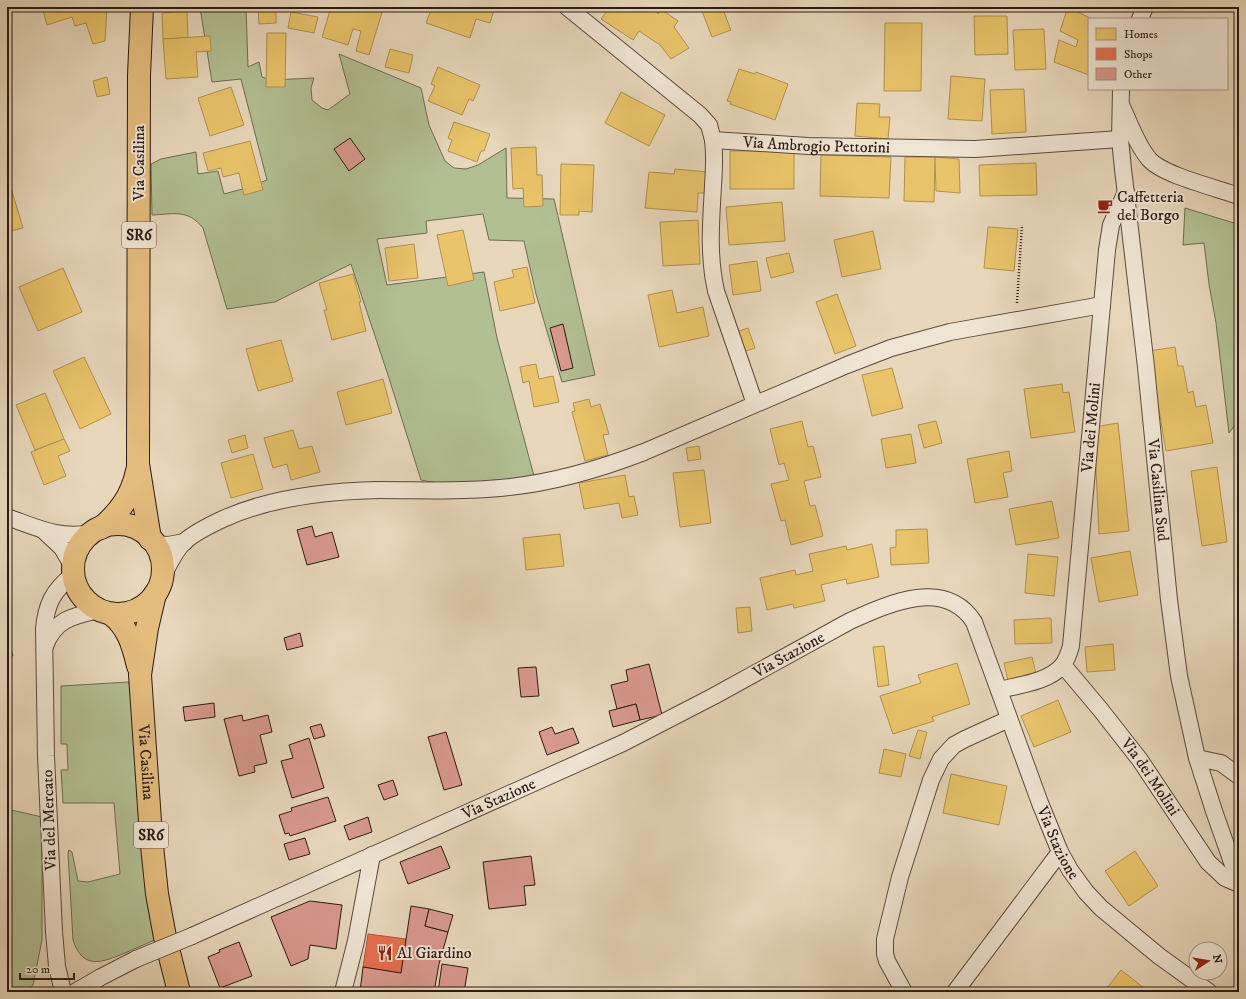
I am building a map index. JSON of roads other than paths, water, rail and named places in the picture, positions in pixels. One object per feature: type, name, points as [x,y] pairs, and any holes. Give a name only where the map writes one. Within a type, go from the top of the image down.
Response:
[{"type":"main road","name":"Via Casilina","points":[[142,7],[139,75],[138,464],[152,541]]},
{"type":"main road","name":"Via Casilina","points":[[96,530],[120,510],[129,496],[134,483],[138,464]]},
{"type":"main road","points":[[114,525],[127,526],[140,530],[152,541],[160,554],[162,566],[158,586],[146,604],[136,611],[124,614],[105,612],[86,602],[77,590],[73,571],[76,554],[82,542],[96,530],[114,525]]},
{"type":"main road","name":"Via Casilina","points":[[140,675],[144,643],[158,586]]},
{"type":"main road","name":"Via Casilina","points":[[105,612],[123,625],[135,652],[140,675],[151,836],[157,894],[165,937],[179,992]]},
{"type":"street","points":[[567,7],[700,115],[709,125],[713,140],[714,154],[710,242],[712,272],[716,291],[755,404]]},
{"type":"street","points":[[1140,18],[1145,7]]},
{"type":"street","points":[[1120,96],[1144,151],[1150,160],[1158,167],[1170,173],[1239,196]]},
{"type":"street","name":"Via Casilina Sud","points":[[1120,96],[1120,139],[1146,367],[1174,644],[1182,692],[1197,758],[1239,883]]},
{"type":"street","name":"Via Ambrogio Pettorini","points":[[713,140],[808,146],[975,149],[1120,139]]},
{"type":"street","name":"Via dei Molini","points":[[1126,192],[1117,210],[1110,232],[1107,250],[1073,630],[1071,646],[1063,665],[1140,760],[1208,862],[1225,878],[1239,883]]},
{"type":"street","points":[[158,586],[171,559],[185,542],[211,525],[259,505],[287,499],[364,490],[464,491],[499,488],[519,486],[564,476],[632,457],[853,362],[891,348],[932,336],[1102,305]]},
{"type":"street","points":[[7,517],[42,530],[69,535],[96,530]]},
{"type":"street","points":[[42,530],[62,548],[73,571]]},
{"type":"street","points":[[152,541],[168,545],[185,542]]},
{"type":"street","name":"Via del Mercato","points":[[64,992],[57,966],[54,932],[46,756],[45,619],[51,600],[60,585],[73,571]]},
{"type":"street","name":"Via Stazione","points":[[75,992],[136,959],[192,936],[623,743],[714,696],[850,621],[870,612],[902,601],[918,598],[937,598],[952,601],[964,609],[970,616],[976,628],[1040,803],[1060,852],[1078,881],[1101,908],[1159,956],[1209,992]]},
{"type":"street","name":"Via del Mercato","points":[[45,646],[52,631],[60,623],[73,617],[105,612]]},
{"type":"street","points":[[999,690],[1042,679],[1054,673],[1063,665]]},
{"type":"street","points":[[904,992],[887,961],[885,954],[885,939],[900,877],[931,780],[941,759],[954,745],[1009,719]]},
{"type":"street","points":[[1197,758],[1221,763],[1239,776]]},
{"type":"street","points":[[955,992],[1060,852]]},
{"type":"street","points":[[343,992],[356,941],[372,855]]},
{"type":"place","name":"Caffetteria del Borgo","points":[[1105,206]]},
{"type":"place","name":"Al Giardino","points":[[385,953]]}]
